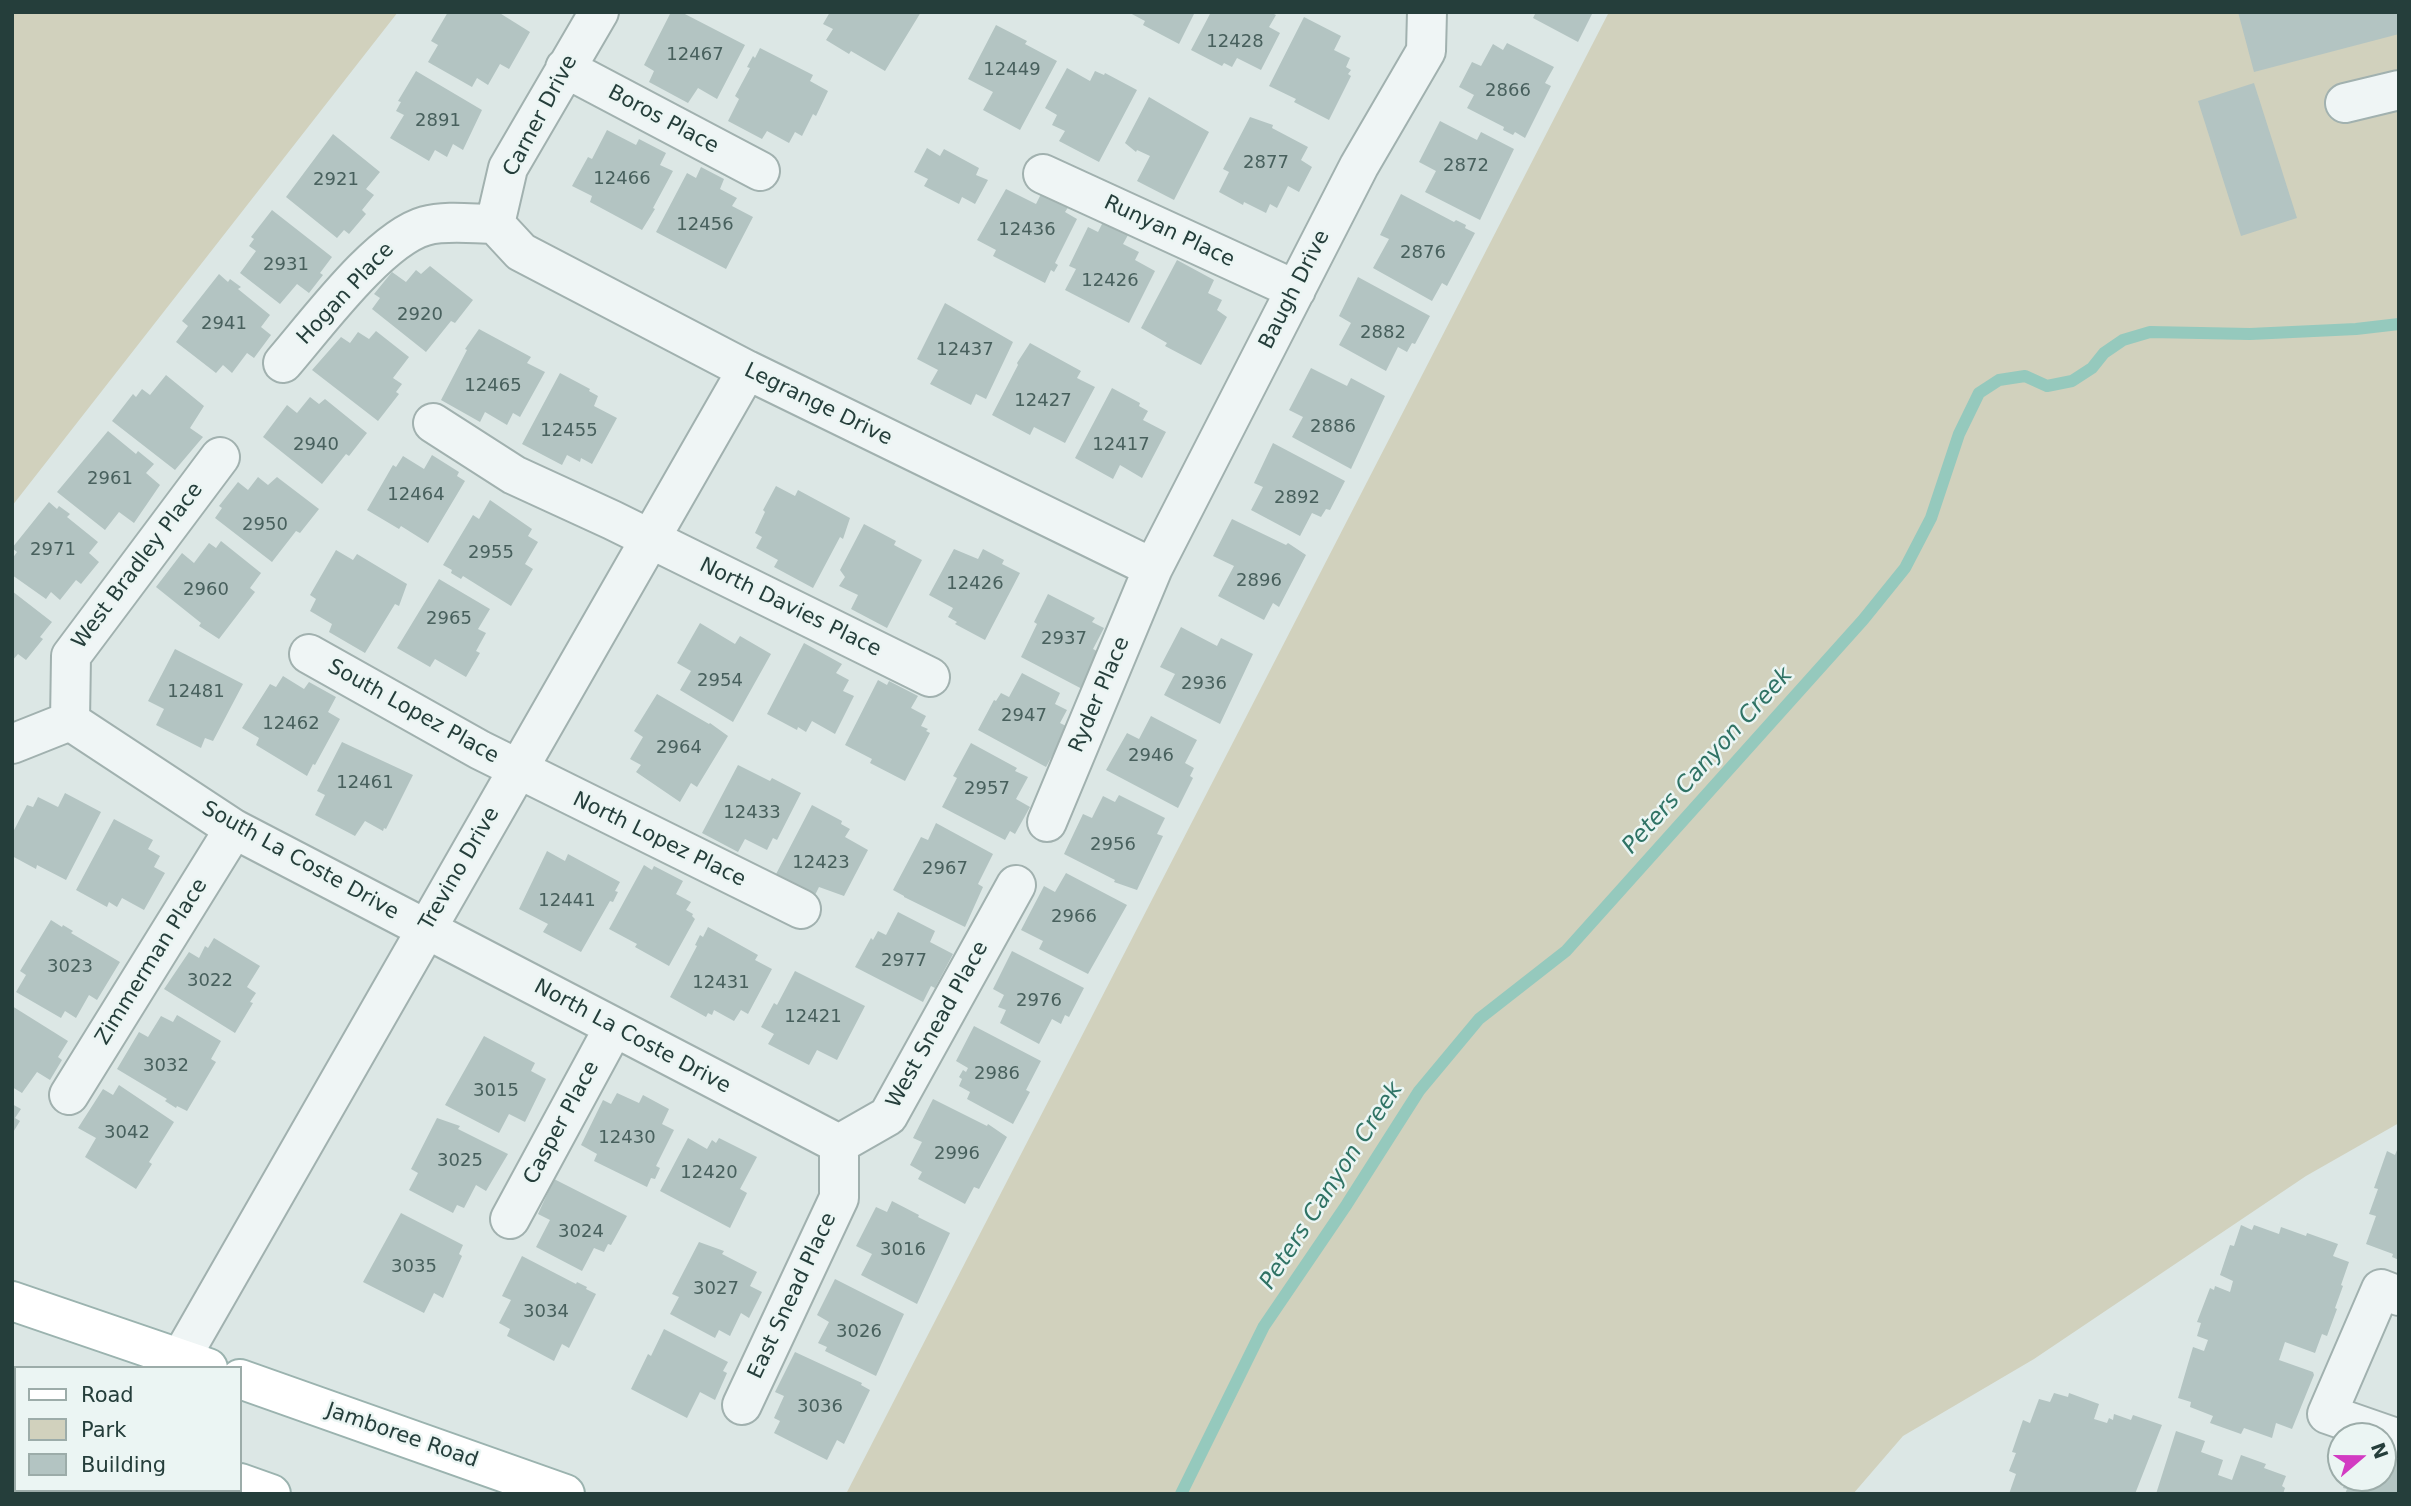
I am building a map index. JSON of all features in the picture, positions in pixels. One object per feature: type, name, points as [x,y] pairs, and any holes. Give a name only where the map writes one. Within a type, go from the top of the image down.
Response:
[{"type":"main road","points":[[12,1301],[188,1364]]},
{"type":"main road","name":"Jamboree Road","points":[[242,1380],[565,1494]]},
{"type":"main road","points":[[242,1484],[271,1494]]},
{"type":"street","name":"Carner Drive","points":[[495,224],[508,168],[599,12]]},
{"type":"street","name":"Baugh Drive","points":[[1153,568],[1359,166],[1426,51],[1427,12]]},
{"type":"street","name":"Boros Place","points":[[565,68],[760,171]]},
{"type":"street","points":[[2345,103],[2399,90]]},
{"type":"street","name":"Runyan Place","points":[[1043,174],[1296,290]]},
{"type":"street","name":"Hogan Place","points":[[283,363],[371,261],[402,235],[427,225],[495,224]]},
{"type":"street","name":"Legrange Drive","points":[[495,224],[522,252],[747,370],[1153,568]]},
{"type":"street","name":"Trevino Drive","points":[[188,1364],[426,929],[747,370]]},
{"type":"street","name":"North Davies Place","points":[[433,423],[514,475],[930,677]]},
{"type":"street","name":"West Bradley Place","points":[[70,721],[71,656],[220,457]]},
{"type":"street","name":"Ryder Place","points":[[1047,822],[1153,568]]},
{"type":"street","name":"South Lopez Place","points":[[309,654],[517,769]]},
{"type":"street","points":[[12,744],[70,721]]},
{"type":"street","name":"South La Coste Drive","points":[[70,721],[234,829],[426,929]]},
{"type":"street","name":"North Lopez Place","points":[[517,769],[801,909]]},
{"type":"street","name":"Zimmerman Place","points":[[69,1095],[234,829]]},
{"type":"street","name":"West Snead Place","points":[[839,1144],[888,1116],[1016,885]]},
{"type":"street","name":"North La Coste Drive","points":[[426,929],[839,1144]]},
{"type":"street","name":"Casper Place","points":[[510,1219],[614,1027]]},
{"type":"street","name":"East Snead Place","points":[[742,1405],[839,1198],[839,1144]]},
{"type":"street","points":[[2399,1296],[2381,1289],[2327,1414],[2399,1438]]},
{"type":"green space","points":[[12,12],[398,12],[12,506]]},
{"type":"green space","points":[[1609,12],[2399,12],[2399,1123],[2306,1176],[2034,1359],[1903,1436],[1853,1494],[847,1492]]},
{"type":"building","points":[[448,12],[498,12],[530,32],[509,69],[500,64],[488,85],[477,78],[472,87],[428,62],[438,45],[431,41]]},
{"type":"building","points":[[671,12],[681,12],[745,45],[717,99],[698,88],[688,103],[649,82],[654,71],[644,65]]},
{"type":"building","points":[[830,12],[921,12],[885,71],[826,40],[833,29],[823,24]]},
{"type":"building","points":[[1128,12],[1195,12],[1179,44],[1143,25],[1145,21]]},
{"type":"building","points":[[1211,12],[1270,12],[1276,15],[1269,27],[1280,33],[1261,70],[1237,58],[1232,67],[1224,63],[1222,66],[1191,50]]},
{"type":"building","points":[[1536,12],[1592,14],[1578,42],[1533,18]]},
{"type":"building","points":[[2238,12],[2399,12],[2399,34],[2254,72]]},
{"type":"building","points":[[1304,17],[1341,36],[1334,50],[1350,58],[1346,67],[1351,70],[1348,74],[1351,76],[1329,120],[1269,86]]},
{"type":"building","points":[[996,25],[1057,61],[1020,130],[983,110],[993,92],[968,79]]},
{"type":"building","points":[[1507,43],[1554,67],[1545,83],[1551,86],[1525,138],[1515,132],[1513,135],[1503,130],[1504,127],[1467,108],[1474,95],[1459,87],[1472,62],[1481,66],[1493,44],[1503,50]]},
{"type":"building","points":[[760,48],[813,75],[810,81],[828,91],[816,116],[813,114],[802,136],[795,132],[789,143],[767,131],[762,139],[728,121],[739,99],[735,96],[750,68],[747,67]]},
{"type":"building","points":[[1067,68],[1090,81],[1095,71],[1104,75],[1105,73],[1137,90],[1099,162],[1059,141],[1065,131],[1052,125],[1057,115],[1045,108]]},
{"type":"building","points":[[416,71],[482,110],[463,150],[453,144],[447,157],[435,150],[429,161],[390,138],[404,115],[396,111],[401,102],[398,101]]},
{"type":"building","points":[[2254,83],[2297,218],[2241,236],[2198,101]]},
{"type":"building","points":[[1149,97],[1209,132],[1174,200],[1137,181],[1150,156],[1137,150],[1136,152],[1125,143]]},
{"type":"building","points":[[1250,117],[1273,125],[1272,128],[1308,147],[1301,160],[1312,167],[1299,192],[1288,186],[1277,208],[1270,204],[1266,213],[1219,192],[1229,172],[1223,169]]},
{"type":"building","points":[[1440,121],[1477,140],[1481,132],[1514,149],[1480,220],[1425,192],[1436,171],[1419,162]]},
{"type":"building","points":[[607,130],[636,145],[639,139],[666,153],[660,165],[673,171],[642,230],[590,202],[592,196],[572,186],[588,157],[592,159]]},
{"type":"building","points":[[333,134],[380,172],[366,189],[374,195],[362,210],[366,214],[349,234],[344,230],[337,238],[286,197]]},
{"type":"building","points":[[927,148],[940,156],[944,149],[979,168],[976,175],[988,180],[975,204],[962,197],[959,204],[924,186],[928,179],[914,172]]},
{"type":"building","points":[[701,167],[724,179],[720,189],[737,198],[732,206],[753,217],[726,269],[656,232],[687,173],[696,178]]},
{"type":"building","points":[[1006,189],[1036,204],[1042,192],[1069,206],[1065,212],[1077,219],[1055,263],[1058,265],[1054,272],[1051,270],[1045,283],[993,256],[996,250],[977,240]]},
{"type":"building","points":[[1401,194],[1454,222],[1456,220],[1466,225],[1465,228],[1475,233],[1447,286],[1442,283],[1432,301],[1373,268],[1389,239],[1380,235]]},
{"type":"building","points":[[272,210],[332,257],[320,273],[323,275],[309,293],[297,284],[280,304],[240,273],[256,251],[249,246],[254,239],[251,237]]},
{"type":"building","points":[[1103,222],[1128,235],[1123,244],[1139,252],[1135,260],[1155,271],[1129,323],[1065,290],[1076,269],[1069,266],[1088,227],[1098,232]]},
{"type":"building","points":[[1177,260],[1214,280],[1208,293],[1222,300],[1217,310],[1227,317],[1201,365],[1165,346],[1167,343],[1141,328]]},
{"type":"building","points":[[430,266],[473,300],[455,323],[451,321],[426,352],[372,309],[380,298],[374,294],[392,272],[406,282],[416,270],[421,274]]},
{"type":"building","points":[[219,274],[228,282],[230,279],[241,287],[238,289],[270,315],[261,327],[271,335],[254,358],[247,353],[232,373],[223,365],[216,373],[176,342],[188,326],[182,321]]},
{"type":"building","points":[[1358,277],[1430,316],[1415,344],[1412,343],[1407,352],[1398,347],[1386,371],[1339,345],[1351,323],[1339,316]]},
{"type":"building","points":[[945,303],[1013,342],[986,399],[976,394],[971,405],[930,384],[938,370],[917,359]]},
{"type":"building","points":[[479,329],[531,357],[527,363],[545,372],[520,417],[513,413],[507,425],[485,412],[480,422],[441,400],[467,350],[465,349]]},
{"type":"building","points":[[376,331],[409,357],[393,378],[402,384],[396,392],[399,394],[378,421],[312,370],[341,337],[350,343],[358,332],[369,339]]},
{"type":"building","points":[[1030,343],[1081,371],[1077,378],[1095,387],[1065,443],[1034,427],[1030,435],[992,415],[1017,363]]},
{"type":"building","points":[[1311,368],[1347,386],[1351,378],[1385,396],[1351,469],[1292,437],[1303,417],[1289,410]]},
{"type":"building","points":[[560,373],[590,389],[589,391],[598,396],[594,406],[617,418],[592,464],[581,458],[580,462],[567,455],[562,465],[522,444]]},
{"type":"building","points":[[166,375],[204,406],[190,428],[203,437],[175,470],[112,421],[133,394],[136,397],[142,389],[150,395]]},
{"type":"building","points":[[1112,388],[1140,403],[1139,406],[1148,411],[1143,420],[1166,432],[1142,478],[1120,465],[1113,479],[1075,458]]},
{"type":"building","points":[[310,397],[319,404],[325,399],[367,433],[322,484],[263,437],[287,405],[297,413]]},
{"type":"building","points":[[108,431],[136,454],[138,451],[154,464],[146,473],[160,485],[134,523],[119,512],[105,530],[57,492]]},
{"type":"building","points":[[1273,443],[1345,481],[1330,510],[1326,509],[1321,517],[1312,513],[1300,536],[1251,510],[1263,487],[1254,483]]},
{"type":"building","points":[[432,455],[459,472],[457,476],[465,481],[428,543],[401,526],[399,529],[367,510],[393,465],[396,467],[403,456],[424,469]]},
{"type":"building","points":[[258,477],[268,485],[277,477],[319,509],[300,533],[296,531],[272,562],[215,518],[222,508],[219,506],[238,482],[248,490]]},
{"type":"building","points":[[776,486],[795,496],[798,490],[850,518],[843,539],[840,537],[813,588],[774,567],[778,560],[756,548],[762,537],[755,533]]},
{"type":"building","points":[[490,500],[532,529],[528,536],[538,542],[525,564],[533,569],[511,606],[463,576],[461,579],[451,573],[452,570],[443,565],[473,515],[479,519]]},
{"type":"building","points":[[49,502],[57,509],[59,506],[70,514],[67,517],[98,542],[89,553],[99,562],[81,584],[76,580],[60,600],[51,592],[46,599],[12,575],[12,559],[17,552],[12,548]]},
{"type":"building","points":[[1232,519],[1286,545],[1288,543],[1306,555],[1279,607],[1273,603],[1264,620],[1218,596],[1234,566],[1213,556]]},
{"type":"building","points":[[864,524],[896,541],[894,545],[922,560],[887,628],[851,609],[858,595],[839,586],[845,577],[840,570]]},
{"type":"building","points":[[221,541],[261,573],[250,588],[255,592],[219,639],[199,626],[201,623],[156,587],[182,553],[194,563],[209,543],[216,548]]},
{"type":"building","points":[[954,549],[978,559],[983,549],[1004,560],[1002,564],[1020,573],[985,640],[955,624],[957,622],[948,617],[953,608],[929,595]]},
{"type":"building","points":[[336,550],[353,560],[357,554],[407,584],[399,606],[395,604],[365,653],[329,632],[332,624],[310,611],[316,599],[310,595]]},
{"type":"building","points":[[439,579],[490,609],[478,629],[486,633],[476,651],[480,653],[466,677],[435,659],[430,667],[397,648]]},
{"type":"building","points":[[12,591],[52,622],[40,637],[43,639],[26,660],[18,654],[12,661]]},
{"type":"building","points":[[1048,594],[1095,618],[1092,622],[1104,628],[1093,649],[1106,656],[1086,691],[1021,657]]},
{"type":"building","points":[[700,623],[735,644],[740,636],[771,654],[733,722],[680,690],[691,671],[677,663]]},
{"type":"building","points":[[1181,627],[1217,646],[1221,638],[1253,654],[1220,724],[1164,695],[1175,674],[1160,667]]},
{"type":"building","points":[[804,643],[842,664],[836,673],[849,680],[843,691],[854,696],[835,734],[812,721],[806,732],[798,727],[797,730],[767,714]]},
{"type":"building","points":[[175,649],[243,684],[213,741],[205,738],[201,748],[156,725],[164,709],[148,701]]},
{"type":"building","points":[[1022,673],[1060,693],[1055,704],[1067,710],[1060,723],[1070,728],[1046,767],[978,730],[994,700],[996,701],[1001,693],[1009,697]]},
{"type":"building","points":[[283,676],[304,689],[309,682],[336,697],[328,712],[340,719],[307,776],[256,745],[259,738],[242,728],[270,684],[276,687]]},
{"type":"building","points":[[878,680],[887,685],[889,681],[918,696],[911,708],[926,716],[921,726],[930,733],[905,781],[870,763],[872,759],[845,745]]},
{"type":"building","points":[[657,694],[728,736],[697,787],[691,783],[680,802],[636,772],[641,765],[630,759],[643,737],[634,731]]},
{"type":"building","points":[[1151,716],[1197,740],[1185,763],[1194,768],[1190,776],[1193,778],[1178,808],[1106,770],[1127,733],[1139,739]]},
{"type":"building","points":[[342,742],[413,775],[383,831],[365,821],[355,836],[315,815],[325,795],[317,791]]},
{"type":"building","points":[[971,743],[1028,777],[1016,799],[1030,807],[1015,834],[1010,831],[1005,840],[942,807],[957,778],[953,776]]},
{"type":"building","points":[[738,765],[801,793],[777,840],[773,838],[767,850],[745,839],[738,852],[702,833]]},
{"type":"building","points":[[65,793],[101,812],[66,880],[37,865],[36,869],[12,856],[12,834],[27,805],[33,807],[38,797],[58,807]]},
{"type":"building","points":[[1119,795],[1165,818],[1157,834],[1163,836],[1137,890],[1114,882],[1115,880],[1064,854],[1083,814],[1092,818],[1103,796],[1115,802]]},
{"type":"building","points":[[812,805],[842,821],[841,824],[850,829],[845,837],[868,850],[844,896],[819,887],[814,897],[775,876]]},
{"type":"building","points":[[114,819],[153,840],[148,849],[160,856],[154,867],[165,873],[144,910],[122,898],[117,907],[109,902],[107,907],[76,890]]},
{"type":"building","points":[[936,823],[993,854],[978,884],[983,887],[965,927],[893,890],[921,837],[928,840]]},
{"type":"building","points":[[547,851],[565,861],[568,854],[620,882],[613,902],[610,901],[581,952],[543,932],[548,924],[519,909]]},
{"type":"building","points":[[644,865],[652,870],[654,866],[683,881],[676,894],[691,902],[686,910],[693,914],[695,919],[669,966],[609,929]]},
{"type":"building","points":[[1066,873],[1127,905],[1088,974],[1039,949],[1043,941],[1021,930],[1044,886],[1055,892]]},
{"type":"building","points":[[898,912],[935,931],[930,942],[953,954],[935,988],[931,986],[923,1002],[855,967],[871,938],[873,940],[878,931],[886,935]]},
{"type":"building","points":[[51,920],[120,962],[97,1000],[89,995],[76,1018],[65,1011],[61,1018],[16,992],[26,975],[20,971]]},
{"type":"building","points":[[708,927],[758,955],[755,960],[772,969],[748,1014],[741,1010],[734,1021],[714,1010],[712,1015],[708,1013],[706,1017],[670,997],[700,935],[703,937]]},
{"type":"building","points":[[214,938],[260,966],[247,987],[256,993],[250,1002],[253,1003],[235,1033],[164,989],[189,952],[199,958],[205,946],[208,948]]},
{"type":"building","points":[[1012,951],[1084,988],[1069,1017],[1065,1015],[1061,1024],[1052,1019],[1039,1044],[1000,1023],[1006,1010],[998,1007],[1004,995],[993,989]]},
{"type":"building","points":[[795,971],[865,1006],[837,1060],[817,1050],[809,1065],[768,1044],[774,1034],[761,1027],[774,1003],[777,1005]]},
{"type":"building","points":[[12,1006],[68,1041],[58,1057],[62,1060],[50,1080],[37,1072],[22,1093],[12,1087]]},
{"type":"building","points":[[177,1015],[221,1041],[211,1059],[216,1062],[187,1111],[177,1106],[176,1108],[165,1101],[167,1099],[117,1069],[139,1032],[148,1037],[161,1016],[173,1022]]},
{"type":"building","points":[[974,1026],[1041,1061],[1026,1090],[1030,1092],[1013,1124],[967,1099],[970,1092],[959,1086],[962,1079],[959,1077],[963,1070],[966,1072],[968,1068],[956,1061]]},
{"type":"building","points":[[484,1036],[535,1063],[531,1071],[546,1079],[525,1122],[509,1114],[499,1133],[445,1105]]},
{"type":"building","points":[[119,1085],[174,1122],[136,1189],[85,1157],[96,1138],[78,1128],[103,1089],[113,1095]]},
{"type":"building","points":[[617,1093],[639,1103],[643,1095],[669,1109],[662,1124],[674,1130],[656,1166],[660,1168],[655,1179],[651,1178],[647,1187],[594,1161],[597,1154],[581,1145],[603,1100],[611,1104]]},
{"type":"building","points":[[933,1099],[987,1126],[988,1124],[1007,1137],[979,1189],[974,1187],[965,1204],[918,1179],[922,1172],[910,1165],[922,1142],[913,1138]]},
{"type":"building","points":[[12,1104],[21,1109],[15,1118],[20,1121],[12,1134]]},
{"type":"building","points":[[437,1118],[460,1126],[458,1129],[508,1154],[486,1191],[476,1185],[464,1208],[457,1205],[453,1213],[409,1190],[418,1173],[411,1169]]},
{"type":"building","points":[[688,1138],[707,1149],[712,1140],[716,1143],[719,1138],[757,1157],[740,1189],[747,1193],[730,1228],[660,1191]]},
{"type":"building","points":[[2399,1145],[2399,1260],[2392,1257],[2393,1254],[2366,1244],[2376,1216],[2369,1214],[2378,1189],[2374,1188],[2387,1151],[2395,1155]]},
{"type":"building","points":[[554,1179],[627,1216],[611,1245],[608,1244],[604,1252],[594,1248],[582,1271],[536,1247],[550,1220],[538,1214]]},
{"type":"building","points":[[892,1201],[950,1233],[917,1304],[861,1275],[872,1254],[856,1246],[876,1207],[887,1212]]},
{"type":"building","points":[[401,1213],[463,1245],[459,1254],[462,1256],[443,1298],[434,1293],[424,1313],[363,1282]]},
{"type":"building","points":[[2241,1225],[2252,1230],[2254,1225],[2279,1234],[2281,1227],[2306,1236],[2307,1233],[2338,1244],[2333,1256],[2349,1262],[2327,1336],[2322,1334],[2315,1353],[2285,1342],[2279,1360],[2313,1372],[2314,1375],[2292,1429],[2276,1423],[2272,1438],[2244,1428],[2241,1434],[2210,1423],[2213,1416],[2190,1407],[2191,1402],[2178,1398],[2193,1347],[2204,1351],[2208,1340],[2197,1336],[2201,1323],[2197,1322],[2210,1288],[2214,1290],[2215,1286],[2230,1292],[2233,1281],[2220,1275],[2230,1245],[2234,1246]]},
{"type":"building","points":[[699,1242],[724,1251],[722,1254],[757,1272],[750,1286],[762,1292],[749,1318],[741,1313],[730,1336],[719,1330],[715,1338],[670,1314],[679,1297],[672,1294]]},
{"type":"building","points":[[522,1256],[587,1287],[586,1289],[596,1294],[569,1348],[562,1344],[554,1361],[507,1336],[510,1329],[499,1323],[511,1300],[502,1296]]},
{"type":"building","points":[[835,1279],[904,1314],[876,1376],[825,1351],[827,1347],[818,1343],[829,1322],[817,1315]]},
{"type":"building","points":[[664,1329],[728,1362],[723,1371],[727,1373],[715,1400],[700,1392],[687,1418],[631,1389]]},
{"type":"building","points":[[795,1352],[862,1383],[861,1385],[870,1390],[844,1444],[837,1440],[827,1460],[774,1433],[780,1421],[774,1418],[784,1396],[775,1392]]},
{"type":"building","points":[[2054,1393],[2068,1397],[2069,1393],[2099,1404],[2094,1419],[2107,1423],[2109,1418],[2113,1420],[2114,1414],[2131,1420],[2133,1415],[2162,1425],[2135,1494],[2009,1494],[2016,1474],[2009,1471],[2016,1453],[2012,1452],[2023,1420],[2030,1423],[2039,1399],[2050,1402]]},
{"type":"building","points":[[2176,1431],[2205,1441],[2201,1452],[2223,1460],[2218,1475],[2232,1480],[2241,1455],[2266,1464],[2264,1468],[2286,1476],[2282,1486],[2285,1488],[2283,1494],[2156,1494]]},
{"type":"building","points":[[2399,1453],[2399,1494],[2345,1494],[2397,1492]]},
{"type":"waterway","name":"Peters Canyon Creek","points":[[1181,1494],[1264,1326],[1347,1204],[1419,1091],[1479,1019],[1566,951],[1863,620],[1905,568],[1931,518],[1959,434],[1979,393],[1999,380],[2025,376],[2047,386],[2072,381],[2092,368],[2104,353],[2123,340],[2150,332],[2250,334],[2356,329],[2399,324]]}]
